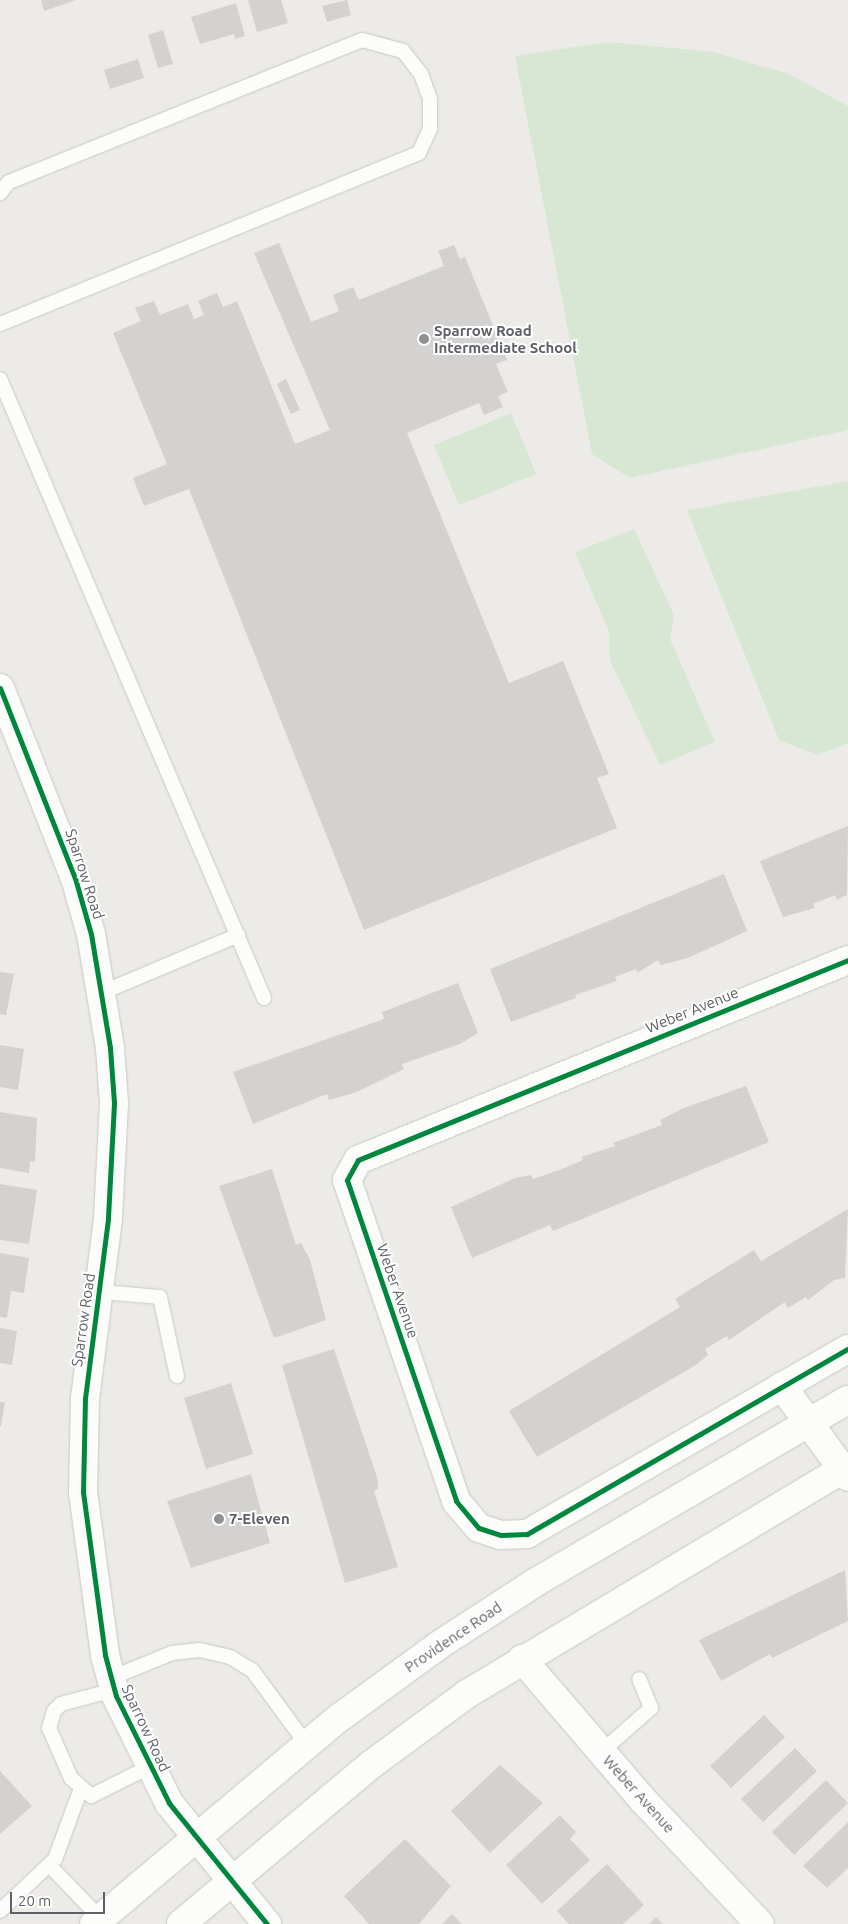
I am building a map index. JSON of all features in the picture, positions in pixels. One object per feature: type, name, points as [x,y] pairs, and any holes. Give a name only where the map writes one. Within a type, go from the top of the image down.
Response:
[{"type":"street","name":"Sparrow Road","points":[[0,688],[76,878],[101,993],[114,1103],[101,1292],[85,1398],[83,1492],[95,1603],[112,1684],[149,1767],[195,1839],[230,1884],[267,1924]]},
{"type":"street","name":"Weber Avenue","points":[[848,960],[358,1160],[347,1180],[456,1501],[479,1528],[501,1535],[527,1534],[848,1349]]},
{"type":"street","points":[[181,1924],[372,1764],[522,1659],[846,1471],[808,1424],[782,1386]]},
{"type":"street","name":"Providence Road","points":[[97,1921],[307,1745],[379,1688],[488,1612],[848,1400]]},
{"type":"street","name":"Weber Avenue","points":[[522,1659],[602,1752],[760,1924]]},
{"type":"lane","points":[[0,193],[9,182],[362,40],[403,51],[421,74],[430,99],[430,129],[419,153],[0,324]]},
{"type":"lane","points":[[0,379],[264,998]]},
{"type":"lane","points":[[101,993],[238,935]]},
{"type":"lane","points":[[101,1292],[160,1298],[177,1376]]},
{"type":"lane","points":[[149,1767],[91,1796],[80,1791],[49,1728],[54,1711],[61,1704],[112,1684],[172,1653],[200,1650],[230,1656],[252,1670],[307,1745]]},
{"type":"lane","points":[[602,1752],[652,1708],[639,1679]]},
{"type":"lane","points":[[0,1911],[50,1866],[80,1791]]},
{"type":"lane","points":[[50,1866],[97,1921]]},
{"type":"green space","points":[[609,42],[714,52],[789,74],[848,106],[848,430],[630,478],[592,454],[515,56]]},
{"type":"green space","points":[[511,413],[536,474],[459,505],[434,445]]},
{"type":"green space","points":[[848,481],[848,743],[817,755],[779,740],[687,510]]},
{"type":"green space","points":[[634,529],[674,615],[670,639],[715,742],[660,765],[610,660],[609,632],[575,552]]},
{"type":"building","points":[[41,0],[76,0],[44,11]]},
{"type":"building","points":[[248,0],[281,0],[288,23],[257,32]]},
{"type":"building","points":[[347,0],[351,15],[327,22],[322,6]]},
{"type":"building","points":[[236,3],[245,36],[235,39],[234,34],[200,44],[191,17]]},
{"type":"building","points":[[163,30],[173,64],[158,68],[148,35]]},
{"type":"building","points":[[138,59],[144,78],[110,89],[104,70]]},
{"type":"building","name":"Sparrow Road Intermediate School","points":[[279,243],[311,322],[339,311],[333,295],[353,287],[359,300],[444,266],[438,251],[454,245],[460,259],[465,257],[507,360],[496,364],[508,392],[498,396],[503,407],[484,415],[479,403],[407,433],[509,683],[563,661],[609,774],[597,778],[617,828],[364,930],[189,489],[144,506],[133,478],[167,464],[113,333],[141,321],[135,308],[154,301],[160,315],[188,304],[194,319],[204,315],[198,301],[217,293],[223,307],[237,301],[295,444],[330,430],[254,253]]},
{"type":"building","points":[[286,379],[300,410],[291,414],[277,384]]},
{"type":"building","points":[[848,826],[847,895],[837,900],[835,895],[813,904],[815,908],[783,917],[760,861]]},
{"type":"building","points":[[724,874],[747,931],[688,958],[661,965],[658,960],[637,973],[636,969],[615,977],[617,981],[575,995],[576,998],[511,1022],[490,969]]},
{"type":"building","points":[[0,972],[14,974],[6,1015],[0,1014]]},
{"type":"building","points":[[458,983],[478,1033],[460,1044],[402,1064],[404,1069],[357,1092],[329,1100],[327,1094],[253,1124],[233,1072],[384,1019],[382,1012]]},
{"type":"building","points":[[0,1045],[24,1049],[18,1090],[0,1087]]},
{"type":"building","points":[[746,1086],[769,1142],[553,1231],[550,1225],[472,1258],[451,1207],[515,1178],[531,1175],[533,1179],[562,1169],[583,1160],[581,1157],[615,1146],[613,1143],[662,1125],[660,1120],[684,1108]]},
{"type":"building","points":[[0,1112],[37,1118],[35,1162],[30,1161],[29,1173],[0,1168]]},
{"type":"building","points":[[272,1169],[296,1245],[301,1243],[310,1260],[326,1320],[274,1338],[219,1186]]},
{"type":"building","points":[[0,1184],[37,1190],[29,1244],[0,1240]]},
{"type":"building","points":[[848,1209],[845,1278],[834,1280],[808,1300],[806,1297],[788,1308],[785,1302],[729,1340],[727,1336],[705,1349],[708,1355],[696,1365],[537,1457],[509,1411],[680,1307],[675,1299],[754,1250],[761,1261]]},
{"type":"building","points":[[0,1253],[29,1258],[24,1293],[11,1291],[7,1318],[0,1317]]},
{"type":"building","points":[[0,1328],[17,1331],[12,1365],[0,1363]]},
{"type":"building","points":[[334,1349],[378,1480],[378,1489],[374,1491],[398,1567],[345,1583],[282,1365]]},
{"type":"building","points":[[231,1383],[253,1454],[206,1469],[184,1398]]},
{"type":"building","points":[[0,1402],[5,1402],[1,1426],[0,1426]]},
{"type":"building","name":"7-Eleven","points":[[251,1474],[270,1543],[191,1568],[167,1501]]},
{"type":"building","points":[[845,1570],[848,1621],[772,1658],[770,1654],[721,1681],[699,1640]]},
{"type":"building","points":[[764,1715],[785,1737],[731,1788],[710,1766]]},
{"type":"building","points":[[795,1748],[817,1771],[763,1822],[741,1799]]},
{"type":"building","points":[[500,1765],[543,1803],[490,1853],[451,1811]]},
{"type":"building","points":[[0,1771],[32,1806],[0,1834]]},
{"type":"building","points":[[826,1780],[848,1803],[794,1855],[772,1832]]},
{"type":"building","points":[[560,1815],[576,1832],[570,1839],[590,1860],[542,1904],[506,1865]]},
{"type":"building","points":[[848,1822],[848,1868],[827,1888],[803,1866]]},
{"type":"building","points":[[405,1839],[451,1886],[419,1924],[369,1924],[344,1896]]},
{"type":"building","points":[[607,1864],[644,1905],[623,1924],[569,1924],[557,1911]]},
{"type":"building","points":[[452,1914],[462,1924],[442,1924]]},
{"type":"building","points":[[656,1917],[663,1924],[649,1924]]},
{"type":"cycle path","points":[[0,688],[75,878],[91,934],[110,1048],[114,1103],[108,1219],[85,1398],[83,1492],[105,1655],[116,1696],[169,1803],[267,1924]]},
{"type":"cycle path","points":[[848,960],[358,1160],[347,1180],[456,1501],[479,1528],[501,1535],[527,1534],[848,1349]]},
{"type":"place","name":"Sparrow Road Intermediate School","points":[[424,339]]},
{"type":"place","name":"7-Eleven","points":[[219,1519]]}]
